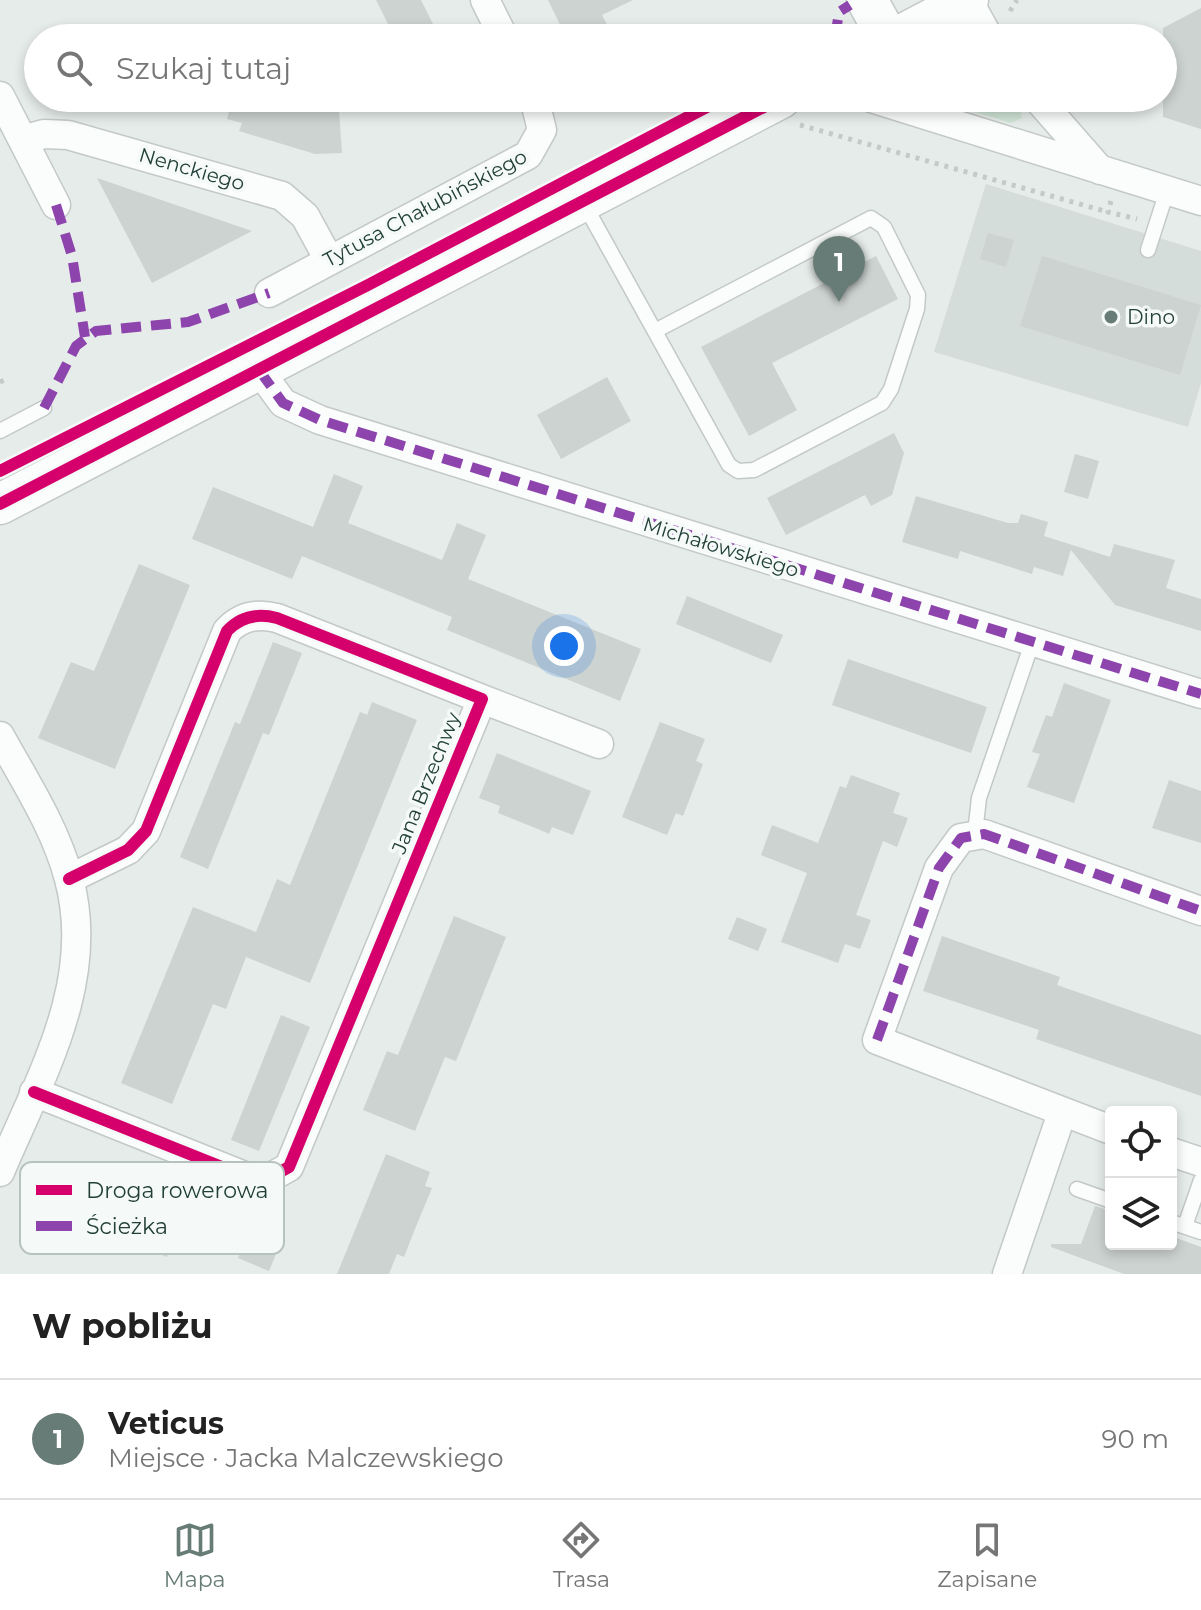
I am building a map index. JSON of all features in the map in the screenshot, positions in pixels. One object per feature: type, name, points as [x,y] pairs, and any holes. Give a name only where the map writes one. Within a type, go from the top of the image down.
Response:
[{"type":"street","points":[[485,0],[497,24]]},
{"type":"street","points":[[867,0],[880,24]]},
{"type":"street","points":[[923,24],[968,0],[981,24]]},
{"type":"street","points":[[0,96],[56,205]]},
{"type":"street","name":"Tytusa Chałubińskiego","points":[[269,293],[528,155],[542,130],[538,112]]},
{"type":"street","points":[[0,504],[582,201],[786,112]]},
{"type":"street","points":[[915,112],[1201,201]]},
{"type":"street","points":[[1049,112],[1101,171]]},
{"type":"street","name":"Nenckiego","points":[[23,140],[44,134],[68,135],[282,196],[305,216],[329,260]]},
{"type":"street","name":"Michałowskiego","points":[[259,370],[283,403],[320,420],[1201,694]]},
{"type":"street","name":"Jana Brzechwy","points":[[69,879],[128,850],[146,831],[227,631],[233,624],[256,615],[277,618],[599,744]]},
{"type":"street","name":"Jana Brzechwy","points":[[284,1170],[296,1158],[482,699]]},
{"type":"street","points":[[0,736],[49,829],[69,879],[77,941],[75,977],[64,1017],[0,1172]]},
{"type":"street","points":[[1105,1128],[877,1040],[945,856],[961,838],[975,833],[1201,911]]},
{"type":"street","name":"Jana Brzechwy","points":[[34,1092],[209,1162]]},
{"type":"street","points":[[1007,1274],[1062,1113]]},
{"type":"street","points":[[1177,1154],[1201,1162]]},
{"type":"lane","points":[[1148,250],[1167,191]]},
{"type":"lane","points":[[582,201],[729,465],[738,471],[748,472],[882,403],[891,389],[913,323],[918,295],[884,227],[871,218],[655,331]]},
{"type":"lane","points":[[0,431],[44,408]]},
{"type":"lane","points":[[975,833],[979,798],[1032,643]]},
{"type":"lane","points":[[1201,1180],[1178,1224],[1201,1232]]},
{"type":"lane","points":[[1077,1189],[1105,1199]]},
{"type":"path","points":[[791,112],[1108,212]]},
{"type":"shaded area","points":[[986,184],[1201,251],[1201,383],[1188,427],[934,352]]},
{"type":"green space","points":[[975,112],[1021,112],[1022,118],[1011,123]]},
{"type":"building","points":[[376,0],[421,0],[433,24],[388,24]]},
{"type":"building","points":[[548,0],[633,0],[602,15],[607,24],[560,24]]},
{"type":"building","points":[[1201,8],[1201,129],[1163,117],[1163,112],[1177,112],[1177,24],[1171,24]]},
{"type":"building","points":[[229,112],[339,112],[342,153],[315,154],[239,131],[242,123],[227,119]]},
{"type":"building","points":[[97,178],[252,231],[152,283]]},
{"type":"building","points":[[988,233],[1014,240],[1006,267],[980,259]]},
{"type":"building","points":[[876,256],[898,299],[772,363],[797,410],[749,436],[701,347]]},
{"type":"building","name":"Dino","points":[[1042,256],[1201,305],[1180,375],[1020,326]]},
{"type":"building","points":[[607,377],[631,421],[561,459],[537,415]]},
{"type":"building","points":[[894,433],[904,453],[892,495],[871,506],[865,495],[786,535],[767,498]]},
{"type":"building","points":[[1075,454],[1099,461],[1088,499],[1064,492]]},
{"type":"building","points":[[334,474],[363,486],[348,523],[442,560],[457,523],[486,535],[468,579],[641,649],[620,701],[447,630],[452,617],[302,556],[292,579],[192,539],[213,487],[313,527]]},
{"type":"building","points":[[916,496],[1008,523],[1018,523],[1021,514],[1048,522],[1044,536],[1110,557],[1114,544],[1175,560],[1166,588],[1201,599],[1201,631],[1115,605],[1071,550],[1063,576],[1034,567],[1032,574],[960,551],[958,559],[902,542]]},
{"type":"building","points":[[139,564],[190,585],[115,769],[38,738],[71,662],[94,671]]},
{"type":"building","points":[[687,596],[783,635],[771,663],[676,624]]},
{"type":"building","points":[[273,642],[302,653],[269,735],[263,733],[208,869],[180,857],[235,722],[240,724]]},
{"type":"building","points":[[848,659],[987,707],[971,753],[832,705]]},
{"type":"building","points":[[1064,683],[1111,700],[1074,803],[1027,787],[1040,754],[1032,752],[1046,715],[1052,717]]},
{"type":"building","points":[[372,702],[417,720],[310,983],[246,957],[226,1009],[213,1004],[172,1104],[121,1083],[193,907],[256,932],[277,879],[290,885],[360,712],[367,715]]},
{"type":"building","points":[[660,722],[705,739],[696,761],[703,764],[683,816],[676,813],[667,835],[622,817]]},
{"type":"building","points":[[497,753],[591,791],[573,835],[552,827],[549,834],[498,813],[500,806],[479,798]]},
{"type":"building","points":[[851,775],[900,793],[893,813],[908,818],[897,847],[883,841],[856,915],[871,920],[860,949],[845,944],[838,963],[781,942],[807,873],[761,855],[772,825],[818,843],[840,786],[846,788]]},
{"type":"building","points":[[1169,780],[1201,791],[1201,843],[1152,828]]},
{"type":"building","points":[[454,916],[506,937],[456,1061],[445,1057],[415,1131],[363,1110],[387,1051],[398,1055]]},
{"type":"building","points":[[737,917],[767,929],[758,951],[728,939]]},
{"type":"building","points":[[942,936],[1060,977],[1057,985],[1201,1035],[1201,1096],[1036,1039],[1039,1030],[923,991]]},
{"type":"building","points":[[281,1015],[310,1027],[259,1151],[231,1140]]},
{"type":"building","points":[[386,1154],[430,1172],[425,1186],[432,1188],[404,1257],[397,1254],[389,1274],[337,1274]]},
{"type":"building","points":[[1095,1206],[1105,1209],[1105,1250],[1177,1250],[1177,1238],[1201,1247],[1201,1274],[1124,1274],[1051,1247],[1051,1244],[1081,1244]]},
{"type":"building","points":[[240,1254],[276,1254],[269,1271],[238,1258]]},
{"type":"marked path","points":[[837,24],[839,12],[850,5]]},
{"type":"marked path","points":[[56,205],[72,256],[85,337]]},
{"type":"marked path","points":[[44,408],[76,346],[96,331],[188,322],[269,293]]},
{"type":"marked path","points":[[259,370],[283,403],[320,420],[1201,694]]},
{"type":"marked path","points":[[877,1040],[939,868],[961,838],[984,834],[1201,911]]},
{"type":"cycle path","points":[[0,471],[368,285],[697,112]]},
{"type":"cycle path","points":[[0,504],[754,112]]},
{"type":"cycle path","points":[[69,879],[128,850],[146,831],[227,631],[244,619],[257,616],[277,618],[482,699],[289,1167],[284,1170]]},
{"type":"cycle path","points":[[34,1092],[209,1162]]},
{"type":"place","name":"Veticus","points":[[839,302]]},
{"type":"place","name":"Dino","points":[[1111,317]]}]
